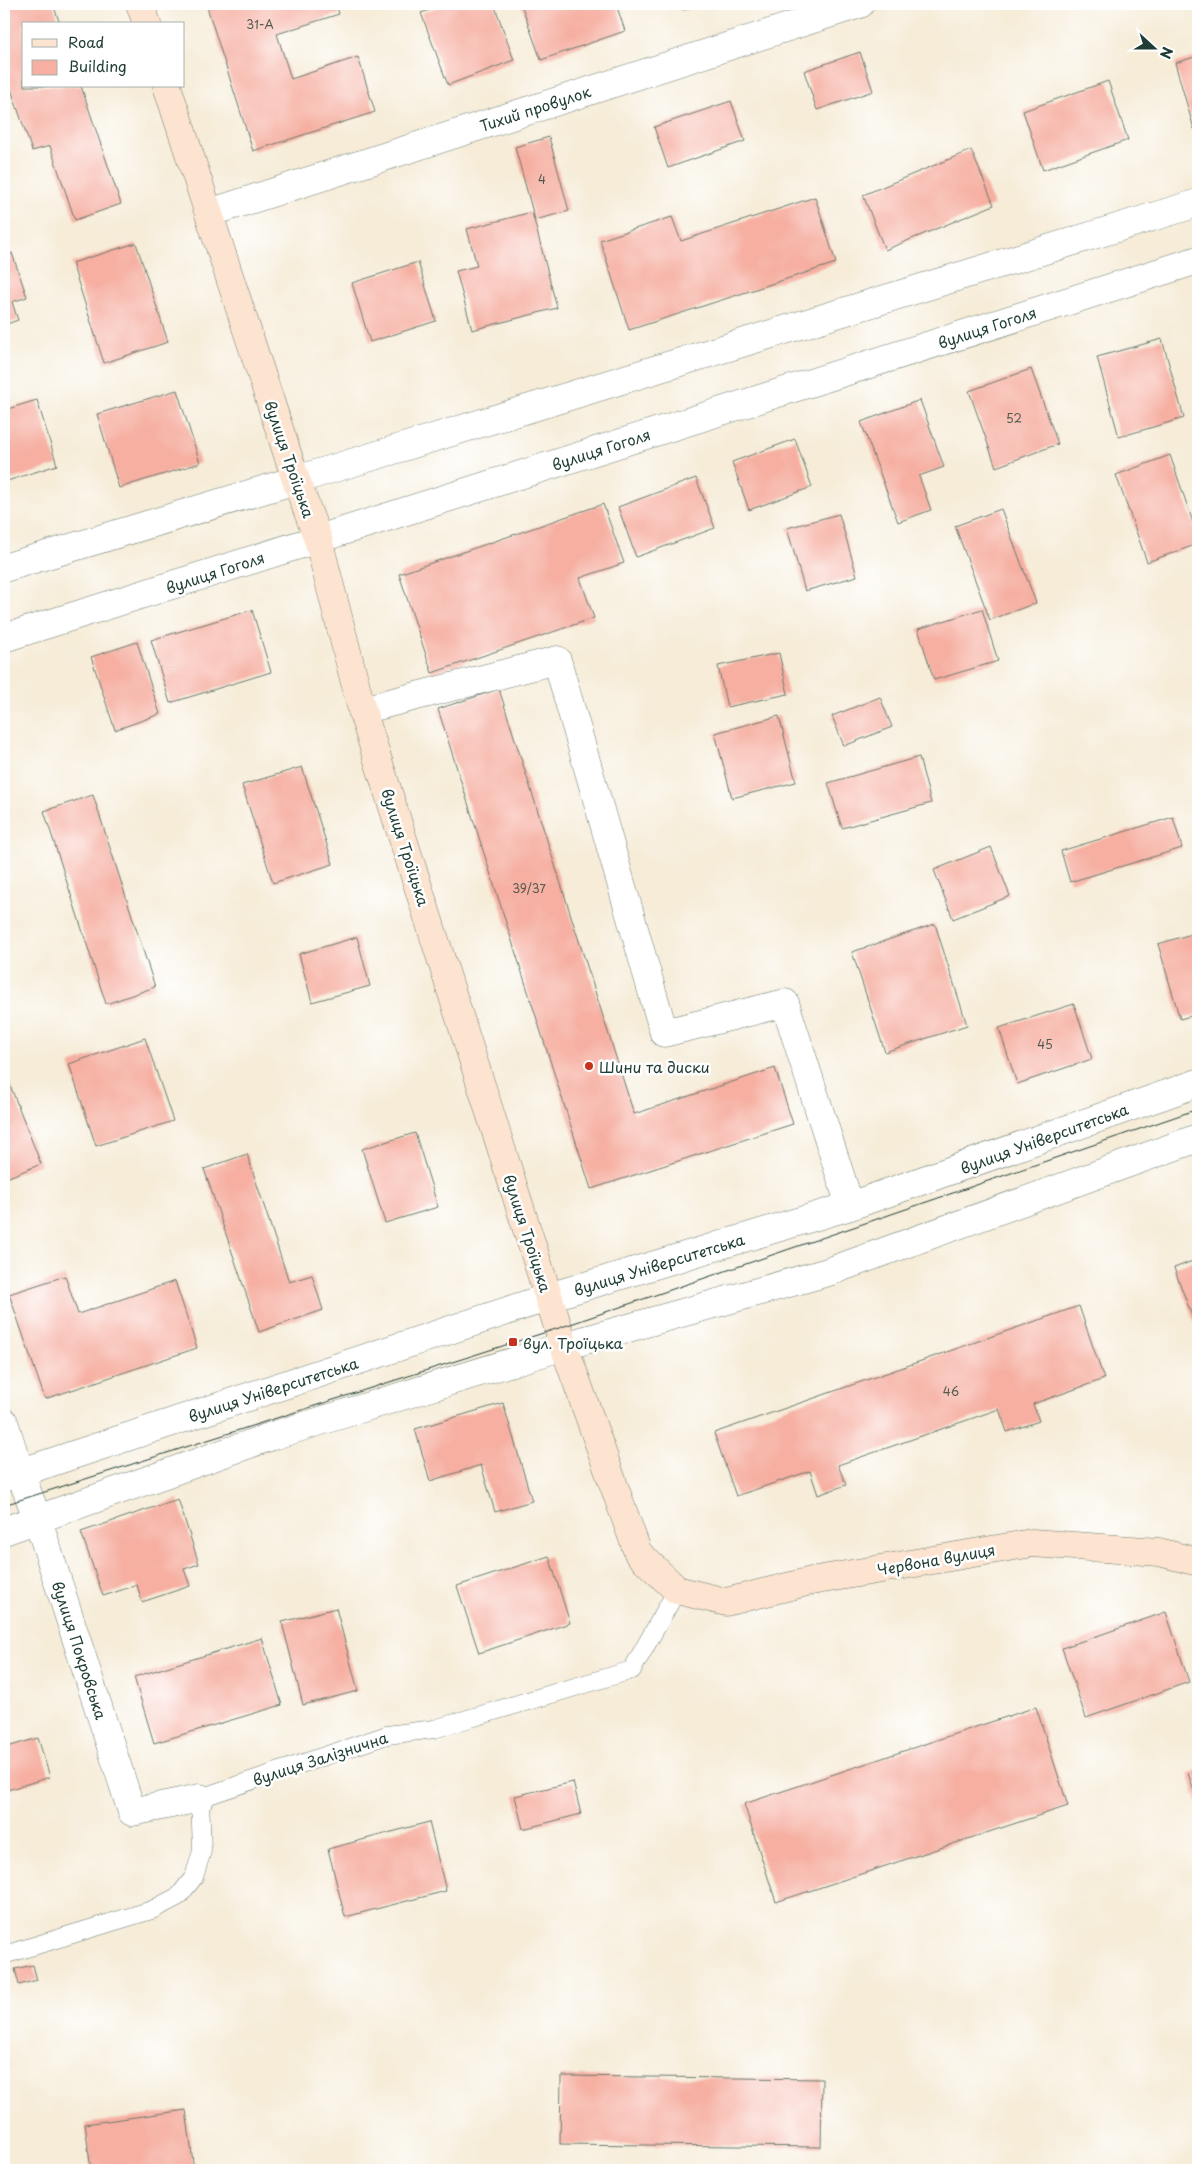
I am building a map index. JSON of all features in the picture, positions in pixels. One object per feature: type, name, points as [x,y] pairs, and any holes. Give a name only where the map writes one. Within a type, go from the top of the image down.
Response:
[{"type":"main road","points":[[140,4],[146,22]]},
{"type":"main road","name":"вулиця Троїцька","points":[[168,88],[296,480],[318,539],[362,710],[564,1346],[638,1552],[677,1590]]},
{"type":"main road","name":"Червона вулиця","points":[[677,1590],[726,1602],[811,1581],[1032,1542],[1159,1552],[1198,1562]]},
{"type":"street","name":"Тихий провулок","points":[[209,213],[860,4]]},
{"type":"street","points":[[4,568],[1198,202]]},
{"type":"street","name":"вулиця Гоголя","points":[[4,638],[1198,260]]},
{"type":"street","points":[[362,710],[557,660],[664,1033],[785,1003],[850,1206]]},
{"type":"street","name":"вулиця Університетська","points":[[12,1476],[549,1297],[850,1206],[1198,1083]]},
{"type":"street","points":[[4,1531],[272,1436],[564,1346],[828,1272],[1198,1138]]},
{"type":"street","name":"вулиця Покровська","points":[[4,1422],[12,1476],[38,1520],[132,1812],[200,1798]]},
{"type":"lane","name":"вулиця Залізнична","points":[[200,1798],[387,1735],[434,1729],[632,1670],[677,1590]]},
{"type":"lane","points":[[4,1955],[152,1910],[179,1896],[194,1877],[202,1852],[200,1798]]},
{"type":"building","points":[[4,4],[53,4],[59,22],[22,22],[22,88],[82,88],[121,204],[75,220],[50,146],[32,151],[4,69]]},
{"type":"building","points":[[206,4],[336,4],[339,14],[277,34],[291,79],[358,57],[375,112],[253,151]]},
{"type":"building","points":[[447,4],[494,4],[514,60],[448,85],[421,13]]},
{"type":"building","points":[[521,4],[616,4],[625,31],[541,60]]},
{"type":"building","points":[[681,4],[700,4],[683,10]]},
{"type":"building","points":[[860,52],[873,91],[817,110],[804,71]]},
{"type":"building","points":[[1198,56],[1198,128],[1194,129],[1175,63]]},
{"type":"building","points":[[1108,81],[1128,140],[1043,170],[1023,111]]},
{"type":"building","points":[[731,101],[745,141],[668,168],[654,127]]},
{"type":"building","points":[[549,137],[569,211],[535,220],[515,147]]},
{"type":"building","points":[[971,150],[994,205],[885,250],[863,195]]},
{"type":"building","points":[[815,197],[836,263],[629,330],[600,240],[672,217],[681,241]]},
{"type":"building","points":[[532,212],[557,308],[472,330],[456,271],[477,266],[467,229]]},
{"type":"building","points":[[136,243],[168,342],[104,363],[72,263]]},
{"type":"building","points":[[12,253],[27,297],[12,302],[18,320],[4,325],[4,256]]},
{"type":"building","points":[[418,262],[436,321],[370,342],[352,283]]},
{"type":"building","points":[[1162,339],[1184,418],[1119,437],[1097,357]]},
{"type":"building","points":[[1031,369],[1058,444],[996,467],[969,391]]},
{"type":"building","points":[[177,390],[200,463],[119,488],[97,414]]},
{"type":"building","points":[[37,400],[57,465],[4,482],[4,410]]},
{"type":"building","points":[[920,400],[944,467],[919,476],[931,510],[898,522],[861,422]]},
{"type":"building","points":[[795,439],[812,487],[749,510],[732,462]]},
{"type":"building","points":[[1170,455],[1198,537],[1198,544],[1147,562],[1116,475]]},
{"type":"building","points":[[696,478],[715,528],[636,557],[618,507]]},
{"type":"building","points":[[603,504],[624,563],[580,578],[594,618],[432,673],[399,574]]},
{"type":"building","points":[[1001,509],[1036,603],[990,620],[955,526]]},
{"type":"building","points":[[839,514],[857,576],[805,591],[787,528]]},
{"type":"building","points":[[982,609],[998,661],[934,680],[918,629]]},
{"type":"building","points":[[252,610],[271,672],[170,703],[151,640]]},
{"type":"building","points":[[137,642],[160,714],[115,730],[91,657]]},
{"type":"building","points":[[779,653],[788,694],[727,707],[718,666]]},
{"type":"building","points":[[499,689],[634,1114],[775,1068],[793,1124],[591,1189],[438,709]]},
{"type":"building","points":[[880,697],[892,727],[844,746],[832,716]]},
{"type":"building","points":[[779,716],[796,782],[732,798],[715,733]]},
{"type":"building","points":[[919,757],[931,803],[842,828],[828,783]]},
{"type":"building","points":[[302,767],[333,864],[273,883],[242,785]]},
{"type":"building","points":[[93,795],[155,987],[106,1004],[44,811]]},
{"type":"building","points":[[1173,817],[1182,848],[1070,882],[1061,851]]},
{"type":"building","points":[[991,847],[1010,896],[953,919],[934,870]]},
{"type":"building","points":[[935,924],[967,1025],[885,1052],[852,952]]},
{"type":"building","points":[[1198,932],[1198,1014],[1180,1019],[1158,944]]},
{"type":"building","points":[[357,937],[370,986],[312,1002],[299,954]]},
{"type":"building","points":[[1074,1004],[1092,1059],[1017,1084],[999,1028]]},
{"type":"building","points":[[145,1038],[173,1121],[96,1146],[69,1064]]},
{"type":"building","points":[[4,1070],[41,1164],[4,1179]]},
{"type":"building","points":[[415,1133],[438,1207],[385,1223],[362,1149]]},
{"type":"building","points":[[247,1154],[289,1282],[312,1275],[323,1310],[259,1332],[204,1169]]},
{"type":"building","points":[[1198,1259],[1198,1332],[1174,1268]]},
{"type":"building","points":[[65,1276],[78,1314],[175,1281],[197,1348],[45,1399],[9,1294]]},
{"type":"building","points":[[1079,1306],[1104,1379],[1033,1404],[1039,1421],[1007,1432],[999,1409],[838,1465],[846,1485],[818,1495],[810,1471],[736,1496],[714,1433]]},
{"type":"building","points":[[503,1403],[532,1501],[495,1512],[481,1465],[430,1481],[415,1429]]},
{"type":"building","points":[[178,1499],[199,1564],[184,1569],[190,1586],[142,1602],[137,1585],[103,1596],[81,1532]]},
{"type":"building","points":[[549,1556],[570,1623],[479,1653],[457,1586]]},
{"type":"building","points":[[336,1608],[358,1691],[303,1705],[282,1622]]},
{"type":"building","points":[[1166,1612],[1189,1682],[1086,1718],[1062,1648]]},
{"type":"building","points":[[262,1638],[282,1705],[154,1743],[134,1677]]},
{"type":"building","points":[[1036,1707],[1068,1806],[776,1902],[744,1804]]},
{"type":"building","points":[[38,1738],[50,1777],[4,1791],[4,1748]]},
{"type":"building","points":[[1198,1770],[1198,1804],[1188,1773]]},
{"type":"building","points":[[573,1782],[581,1814],[523,1829],[515,1796]]},
{"type":"building","points":[[429,1822],[446,1891],[345,1917],[328,1849]]},
{"type":"building","points":[[33,1965],[37,1980],[19,1985],[15,1969]]},
{"type":"building","points":[[561,2076],[822,2079],[821,2147],[560,2144]]},
{"type":"building","points":[[186,2110],[194,2170],[91,2170],[85,2124]]},
{"type":"tram line","points":[[4,1505],[559,1328],[1198,1109]]},
{"type":"place","name":"Шини та диски","points":[[589,1066]]},
{"type":"place","name":"вул. Троїцька","points":[[513,1342]]}]
